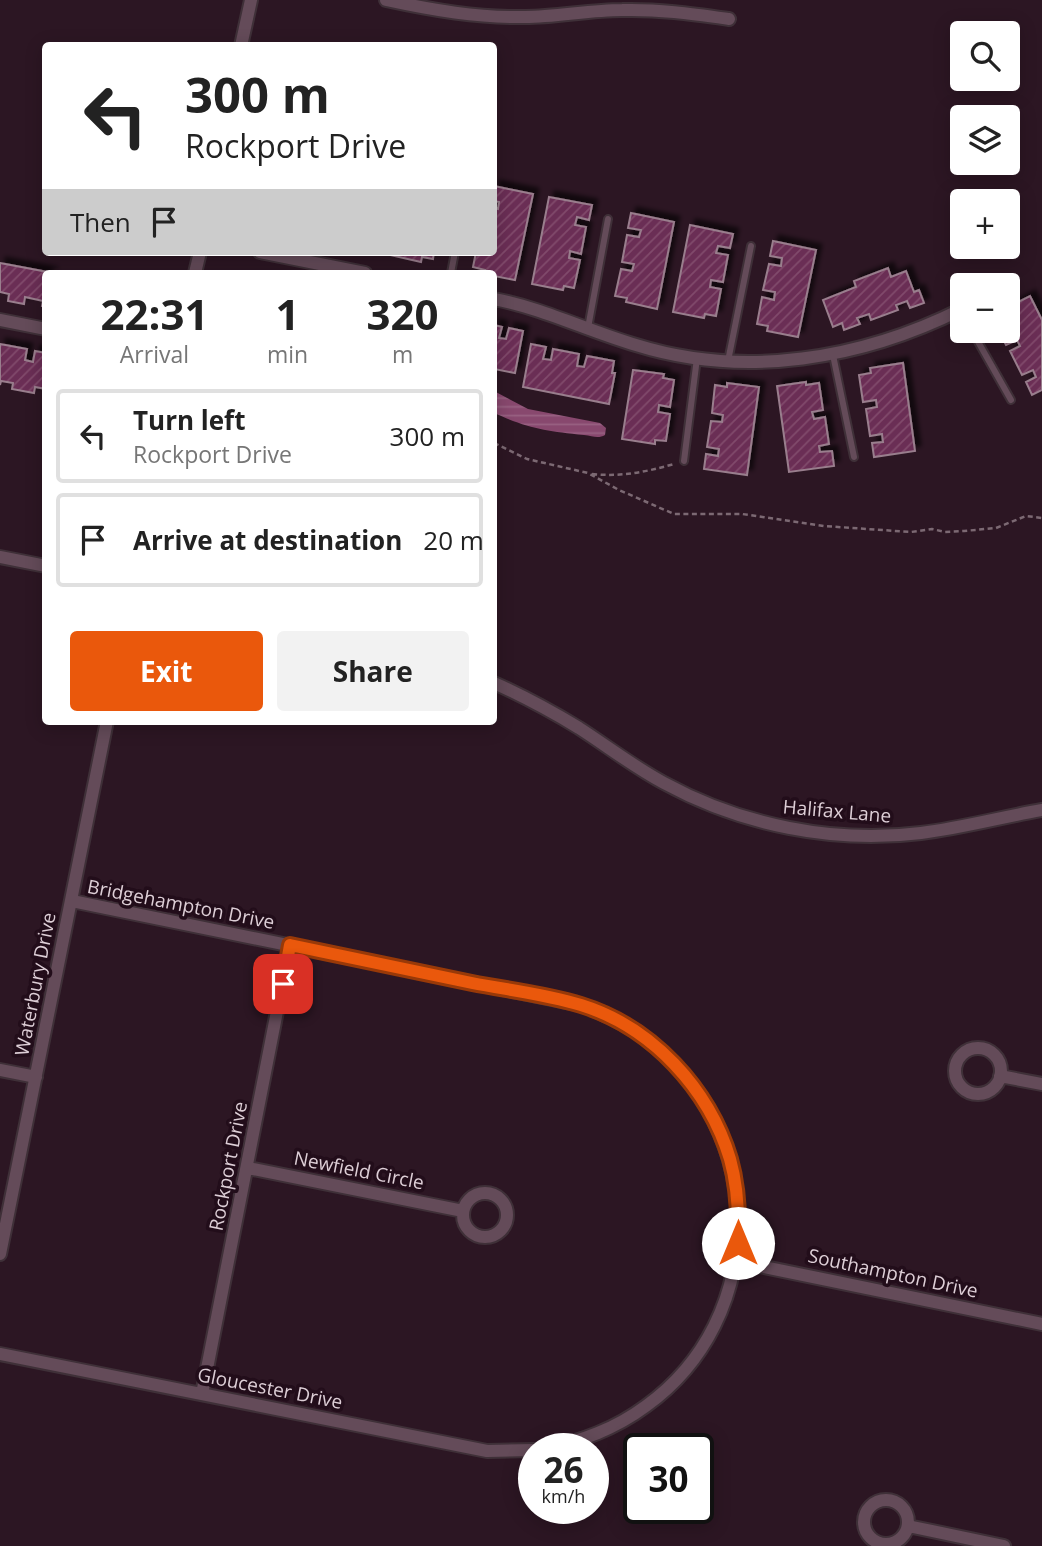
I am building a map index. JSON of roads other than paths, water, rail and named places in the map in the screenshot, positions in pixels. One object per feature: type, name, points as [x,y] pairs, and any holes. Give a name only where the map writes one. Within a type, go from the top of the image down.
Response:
[{"type":"street","points":[[242,42],[251,0]]},
{"type":"street","points":[[386,0],[436,11],[474,15],[524,17],[620,9],[665,10],[729,19]]},
{"type":"street","points":[[307,257],[354,270]]},
{"type":"street","points":[[497,300],[652,350],[728,361],[780,361],[833,355],[899,337],[950,316]]},
{"type":"street","points":[[0,320],[42,328]]},
{"type":"street","points":[[0,556],[42,565]]},
{"type":"street","name":"Halifax Lane","points":[[497,685],[577,727],[662,782],[733,814],[783,828],[880,837],[923,833],[1042,810]]},
{"type":"street","name":"Waterbury Drive","points":[[0,1254],[106,725]]},
{"type":"street","name":"Bridgehampton Drive","points":[[72,901],[581,1005],[631,1028],[654,1045],[687,1078],[706,1105],[721,1134],[736,1187],[738,1215],[735,1261]]},
{"type":"street","name":"Rockport Drive","points":[[202,1394],[290,945]]},
{"type":"street","points":[[0,1070],[36,1077]]},
{"type":"street","points":[[1000,1076],[1042,1084]]},
{"type":"street","name":"Newfield Circle","points":[[248,1168],[463,1211]]},
{"type":"street","points":[[600,1433],[648,1405],[670,1387],[688,1366],[715,1324],[729,1288],[735,1261]]},
{"type":"street","name":"Southampton Drive","points":[[735,1261],[1042,1324]]},
{"type":"street","name":"Gloucester Drive","points":[[0,1354],[487,1451],[518,1450]]},
{"type":"street","points":[[908,1526],[1004,1546]]},
{"type":"lane","points":[[587,328],[608,219]]},
{"type":"lane","points":[[728,361],[751,246]]},
{"type":"lane","points":[[979,343],[1011,400]]},
{"type":"lane","points":[[833,355],[854,457]]},
{"type":"lane","points":[[684,461],[697,358]]}]
